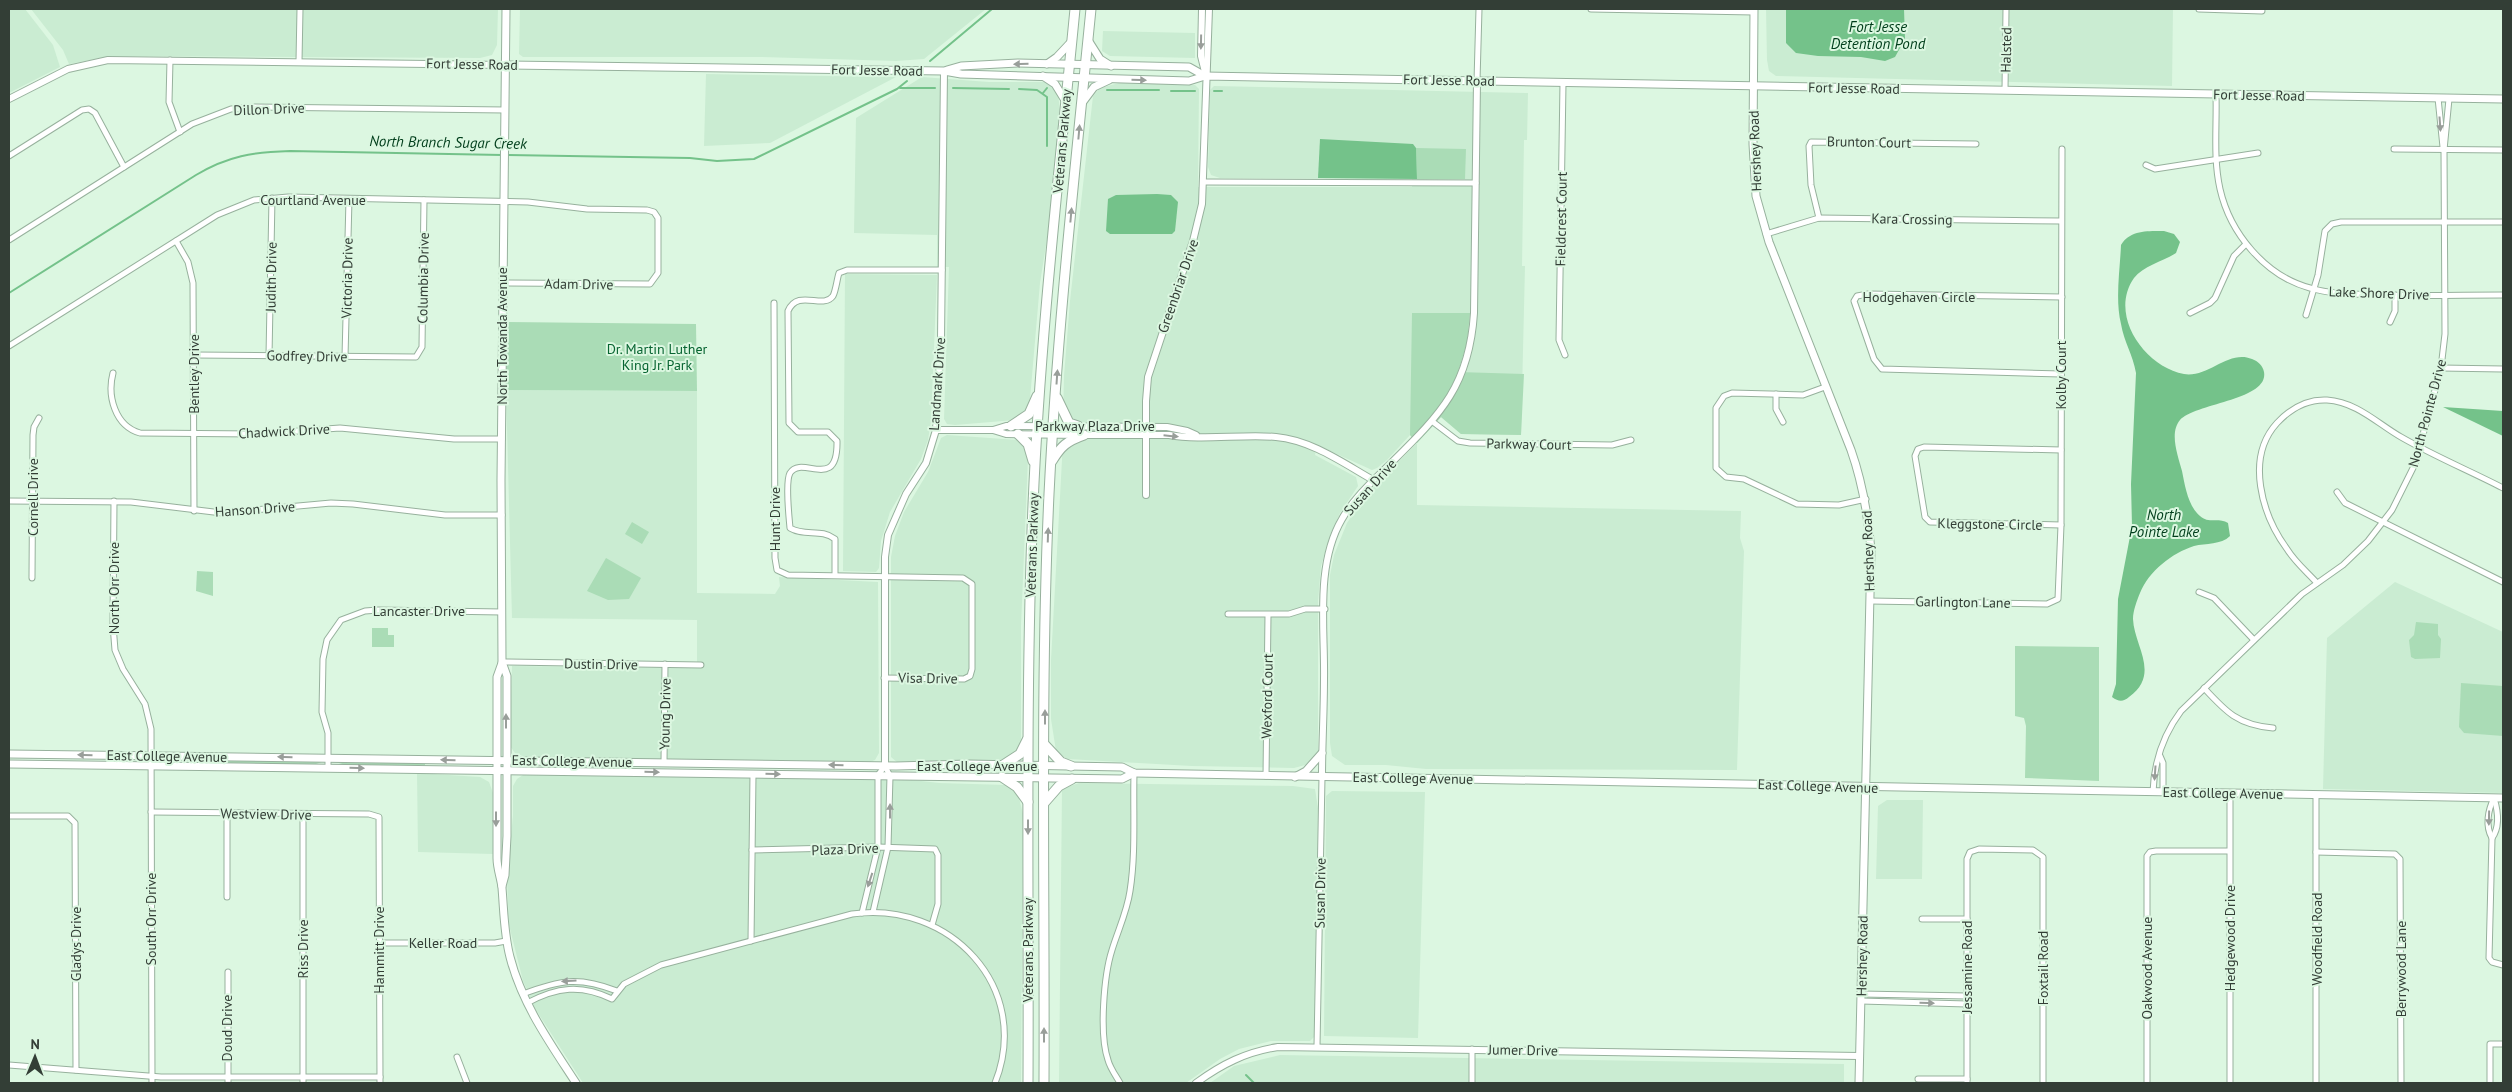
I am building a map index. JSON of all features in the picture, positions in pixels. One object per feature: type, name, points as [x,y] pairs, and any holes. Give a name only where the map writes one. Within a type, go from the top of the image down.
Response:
[{"type":"highway","name":"Veterans Parkway","points":[[1028,1083],[1030,585],[1035,467],[1039,391],[1075,9]]},
{"type":"highway","name":"Veterans Parkway","points":[[1044,1083],[1046,610],[1051,464],[1055,395],[1091,9]]},
{"type":"highway","points":[[1011,426],[1029,414],[1039,391]]},
{"type":"highway","points":[[1055,395],[1069,423],[1078,426]]},
{"type":"highway","points":[[1018,434],[1028,444],[1035,467]]},
{"type":"highway","points":[[1051,464],[1067,441],[1084,436]]},
{"type":"highway","points":[[1003,764],[1020,754],[1029,738]]},
{"type":"highway","points":[[1045,745],[1061,762],[1071,766]]},
{"type":"highway","points":[[1002,777],[1017,787],[1028,802]]},
{"type":"highway","points":[[1045,803],[1059,786],[1072,779]]},
{"type":"main road","name":"North Towanda Avenue","points":[[502,886],[497,866],[496,770],[497,677],[502,662],[502,283],[506,9]]},
{"type":"main road","name":"Hershey Road","points":[[1754,10],[1753,87],[1756,196],[1766,234],[1851,450],[1866,499],[1871,550],[1859,1083]]},
{"type":"main road","points":[[1088,40],[1100,59],[1112,66]]},
{"type":"main road","points":[[1047,64],[1057,57],[1072,41]]},
{"type":"main road","name":"Fort Jesse Road","points":[[944,71],[961,66],[1069,64],[1189,67],[1205,76]]},
{"type":"main road","name":"Fort Jesse Road","points":[[506,65],[944,71],[961,74],[1190,81],[1205,76],[2503,99]]},
{"type":"main road","points":[[1043,76],[1055,84],[1066,102]]},
{"type":"main road","points":[[1082,103],[1094,87],[1111,79]]},
{"type":"main road","name":"North Towanda Avenue","points":[[502,662],[507,676],[506,855],[505,875],[502,886]]},
{"type":"main road","points":[[1294,777],[1306,771],[1322,753]]},
{"type":"main road","name":"East College Avenue","points":[[9,754],[664,763],[761,762],[885,766],[1003,764],[1122,767],[1134,773],[1294,777],[1722,782],[1866,787],[2503,798]]},
{"type":"main road","points":[[705,773],[719,770],[752,770],[761,762]]},
{"type":"main road","name":"East College Avenue","points":[[9,764],[1072,779],[1122,779],[1134,773]]},
{"type":"main road","points":[[502,886],[506,941],[523,994],[576,1083]]},
{"type":"street","points":[[299,61],[300,9]]},
{"type":"street","name":"Greenbriar Drive","points":[[1202,9],[1201,56],[1205,76]]},
{"type":"street","name":"Greenbriar Drive","points":[[1146,494],[1146,401],[1151,366],[1198,226],[1204,182],[1205,76],[1209,56],[1209,9]]},
{"type":"street","name":"Susan Drive","points":[[1317,1046],[1327,563],[1335,534],[1349,508],[1374,480],[1433,422],[1459,383],[1470,349],[1474,313],[1479,9]]},
{"type":"street","points":[[1591,9],[1754,10]]},
{"type":"street","name":"Halsted","points":[[2005,90],[2006,9]]},
{"type":"street","points":[[2200,9],[2262,11]]},
{"type":"street","name":"Fort Jesse Road","points":[[9,99],[68,69],[108,60],[506,65]]},
{"type":"street","points":[[170,60],[169,102],[180,132]]},
{"type":"street","name":"Landmark Drive","points":[[890,776],[885,766],[884,678],[885,576],[888,535],[906,494],[926,463],[936,430],[941,339],[944,71]]},
{"type":"street","name":"Fieldcrest Court","points":[[1563,82],[1559,340],[1565,355]]},
{"type":"street","name":"Lake Shore Drive","points":[[2216,94],[2216,159],[2218,181],[2224,205],[2246,244],[2264,262],[2284,277],[2314,289],[2338,294],[2503,295]]},
{"type":"street","name":"North Pointe Drive","points":[[2438,98],[2444,150]]},
{"type":"street","name":"North Pointe Drive","points":[[2154,792],[2155,762],[2160,756],[2171,724],[2204,688],[2254,640],[2317,583],[2344,565],[2368,542],[2384,522],[2405,488],[2420,447],[2441,368],[2445,334],[2444,150],[2448,99]]},
{"type":"street","name":"Dillon Drive","points":[[9,240],[180,132],[216,113],[243,107],[505,110]]},
{"type":"street","points":[[9,156],[82,110],[89,109],[94,113],[124,167]]},
{"type":"street","name":"Brunton Court","points":[[1819,218],[1811,185],[1809,165],[1811,142],[1976,144]]},
{"type":"street","name":"Kolby Court","points":[[2056,601],[2060,595],[2061,525],[2062,149]]},
{"type":"street","points":[[2394,150],[2503,150]]},
{"type":"street","points":[[2146,165],[2154,168],[2258,153]]},
{"type":"street","points":[[1204,182],[1476,183]]},
{"type":"street","name":"Courtland Avenue","points":[[9,346],[230,208],[254,200],[272,198],[504,201],[587,208],[647,210],[656,215],[659,223],[658,273],[654,281]]},
{"type":"street","name":"Judith Drive","points":[[269,356],[272,198]]},
{"type":"street","name":"Victoria Drive","points":[[345,357],[348,199]]},
{"type":"street","name":"Columbia Drive","points":[[419,355],[422,347],[424,200]]},
{"type":"street","name":"Kara Crossing","points":[[1766,234],[1819,218],[2061,222]]},
{"type":"street","points":[[2306,315],[2321,259],[2323,236],[2332,224],[2341,222],[2503,222]]},
{"type":"street","name":"Bentley Drive","points":[[176,241],[188,262],[193,282],[194,511]]},
{"type":"street","points":[[2190,313],[2210,303],[2215,298],[2234,256],[2246,244]]},
{"type":"street","points":[[835,575],[835,540],[826,533],[799,533],[790,528],[788,481],[790,473],[796,469],[827,468],[834,464],[837,456],[836,440],[828,432],[798,432],[789,423],[788,311],[791,305],[798,300],[827,300],[833,295],[839,273],[847,270],[942,270]]},
{"type":"street","name":"Adam Drive","points":[[502,283],[646,285],[654,281]]},
{"type":"street","name":"Hodgehaven Circle","points":[[2061,374],[1882,369],[1874,359],[1854,301],[1861,295],[1868,294],[2062,298]]},
{"type":"street","points":[[2390,322],[2395,311],[2395,295]]},
{"type":"street","name":"Hunt Drive","points":[[774,303],[775,564],[777,570],[788,575],[963,578],[970,580],[972,587],[972,669],[970,676]]},
{"type":"street","name":"Godfrey Drive","points":[[194,356],[414,357],[419,355]]},
{"type":"street","points":[[2441,368],[2503,369]]},
{"type":"street","name":"Chadwick Drive","points":[[113,373],[110,387],[120,420],[127,428],[146,434],[256,434],[354,429],[439,438],[502,439]]},
{"type":"street","points":[[1825,387],[1803,394],[1732,394],[1724,396],[1718,403],[1715,445],[1716,468],[1722,475],[1744,479],[1797,504],[1839,505],[1866,499]]},
{"type":"street","points":[[1776,394],[1776,409],[1783,422]]},
{"type":"street","points":[[2317,583],[2286,548],[2262,498],[2259,472],[2261,456],[2274,427],[2286,413],[2300,405],[2328,400],[2350,406],[2372,417],[2396,434],[2420,447],[2503,488]]},
{"type":"street","name":"Cornell Drive","points":[[32,578],[34,427],[39,418]]},
{"type":"street","name":"Parkway Court","points":[[1433,422],[1453,439],[1470,443],[1612,445],[1631,440]]},
{"type":"street","name":"Parkway Plaza Drive","points":[[993,430],[1011,426],[1037,430],[1053,430],[1078,426],[1167,427],[1187,431],[1197,436]]},
{"type":"street","name":"Parkway Plaza Drive","points":[[936,430],[993,430],[1018,434],[1037,430]]},
{"type":"street","name":"Parkway Plaza Drive","points":[[1053,430],[1084,436],[1169,435],[1183,438],[1197,436],[1289,439],[1317,449],[1374,480]]},
{"type":"street","name":"Kleggstone Circle","points":[[2061,450],[1924,447],[1918,449],[1915,456],[1925,516],[1930,522],[2061,525]]},
{"type":"street","points":[[2336,492],[2345,503],[2503,582]]},
{"type":"street","name":"Hanson Drive","points":[[9,501],[114,501],[194,511],[241,513],[331,504],[395,508],[445,515],[502,515]]},
{"type":"street","name":"North Orr Drive","points":[[114,501],[113,626],[116,650],[123,669],[148,710],[151,728],[151,756]]},
{"type":"street","points":[[2199,592],[2214,598],[2254,640]]},
{"type":"street","name":"Garlington Lane","points":[[1870,600],[2047,604],[2056,601]]},
{"type":"street","points":[[1228,614],[1289,614],[1305,609],[1325,609]]},
{"type":"street","name":"Lancaster Drive","points":[[328,768],[328,733],[322,712],[323,659],[327,640],[342,620],[365,611],[378,610],[502,612]]},
{"type":"street","name":"Wexford Court","points":[[1266,776],[1268,615]]},
{"type":"street","name":"Dustin Drive","points":[[502,662],[701,665]]},
{"type":"street","name":"Young Drive","points":[[664,763],[665,664]]},
{"type":"street","name":"Visa Drive","points":[[884,678],[964,679],[970,676]]},
{"type":"street","points":[[2204,688],[2235,718],[2257,726],[2273,728]]},
{"type":"street","name":"South Orr Drive","points":[[151,756],[152,1083]]},
{"type":"street","name":"North Pointe Drive","points":[[2160,756],[2163,763],[2163,792]]},
{"type":"street","points":[[862,912],[878,847],[878,775],[885,766]]},
{"type":"street","points":[[1120,1083],[1108,1060],[1106,1050],[1104,1025],[1105,981],[1132,881],[1134,773]]},
{"type":"street","points":[[750,941],[753,774]]},
{"type":"street","points":[[873,912],[888,847],[890,776]]},
{"type":"street","name":"Hedgewood Drive","points":[[2230,793],[2230,1083]]},
{"type":"street","name":"Woodfield Road","points":[[2316,795],[2316,1083]]},
{"type":"street","points":[[2494,798],[2497,808],[2497,831],[2492,838],[2489,958],[2492,962],[2503,965]]},
{"type":"street","name":"Westview Drive","points":[[151,812],[369,814],[379,817]]},
{"type":"street","points":[[227,813],[227,897]]},
{"type":"street","name":"Riss Drive","points":[[303,814],[303,1083]]},
{"type":"street","name":"Gladys Drive","points":[[9,816],[68,816],[73,819],[76,829],[76,1070]]},
{"type":"street","name":"Hammitt Drive","points":[[379,817],[380,1083]]},
{"type":"street","name":"Plaza Drive","points":[[752,850],[931,847],[937,851],[938,904],[932,925]]},
{"type":"street","name":"Jessamine Road","points":[[1967,1081],[1967,860],[1970,852],[1979,849],[2033,850],[2041,854]]},
{"type":"street","name":"Oakwood Avenue","points":[[2147,1083],[2147,874],[2149,853],[2156,850],[2229,851]]},
{"type":"street","name":"Berrywood Lane","points":[[2316,852],[2398,856],[2401,868],[2401,1083]]},
{"type":"street","name":"Foxtail Road","points":[[2041,854],[2043,861],[2043,1083]]},
{"type":"street","points":[[527,1003],[552,991],[571,988],[596,992],[612,999],[616,991],[635,977],[658,966],[862,912],[895,913],[932,925],[972,954],[984,968],[994,987],[1002,1016],[1004,1045],[1000,1069],[994,1083]]},
{"type":"street","points":[[1922,919],[1967,918]]},
{"type":"street","name":"Keller Road","points":[[380,943],[495,943],[506,941]]},
{"type":"street","name":"Doud Drive","points":[[228,972],[228,1083]]},
{"type":"street","points":[[523,994],[552,983],[578,980],[598,984],[616,991]]},
{"type":"street","points":[[1906,995],[1906,1002]]},
{"type":"street","points":[[1861,998],[1906,995],[1967,996]]},
{"type":"street","points":[[1861,998],[1967,1004]]},
{"type":"street","points":[[2490,1083],[2490,1044],[2503,1044]]},
{"type":"street","name":"Jumer Drive","points":[[1196,1083],[1222,1065],[1249,1053],[1278,1047],[1317,1046],[1860,1056]]},
{"type":"street","points":[[1472,1050],[1472,1083]]},
{"type":"street","points":[[457,1057],[467,1083]]},
{"type":"street","points":[[9,1066],[152,1076],[380,1077]]},
{"type":"street","points":[[1918,1078],[1967,1081]]},
{"type":"shaded area","points":[[9,9],[25,9],[53,45],[60,67],[9,93]]},
{"type":"shaded area","points":[[31,9],[498,9],[497,45],[492,55],[480,58],[111,56],[69,64],[63,50]]},
{"type":"shaded area","points":[[520,9],[986,9],[924,59],[896,61],[762,57],[523,57],[519,54]]},
{"type":"shaded area","points":[[1766,9],[2173,9],[2172,86],[1776,76],[1769,71],[1767,60]]},
{"type":"shaded area","points":[[1103,31],[1195,33],[1195,58],[1110,56],[1102,51]]},
{"type":"shaded area","points":[[706,74],[896,77],[770,143],[704,146]]},
{"type":"shaded area","points":[[922,77],[989,82],[1047,82],[1058,94],[1060,110],[1050,220],[1040,283],[1030,399],[1026,413],[1015,420],[955,425],[947,424],[944,419],[949,267],[937,267],[937,235],[854,233],[856,118]]},
{"type":"shaded area","points":[[1119,83],[1195,85],[1199,89],[1198,187],[1412,187],[1412,179],[1220,178],[1211,175],[1208,167],[1210,90],[1214,86],[1528,93],[1527,140],[1524,140],[1522,266],[1525,266],[1521,435],[1461,434],[1441,417],[1417,443],[1410,435],[1387,460],[1372,470],[1317,445],[1315,455],[1356,477],[1358,486],[1340,513],[1331,533],[1321,566],[1318,601],[1318,752],[1309,764],[1294,768],[1192,766],[1067,759],[1056,751],[1051,719],[1051,660],[1062,460],[1064,376],[1070,301],[1093,96],[1100,88]]},
{"type":"shaded area","points":[[845,274],[937,275],[931,421],[928,440],[921,459],[890,512],[881,541],[879,568],[876,572],[843,571]]},
{"type":"shaded area","points":[[506,390],[697,391],[697,593],[775,594],[780,586],[779,577],[878,582],[879,753],[875,760],[870,762],[570,758],[525,757],[515,753],[510,746],[512,666],[697,668],[697,620],[512,618]]},
{"type":"shaded area","points":[[947,435],[1018,440],[1025,446],[1028,459],[1021,626],[1021,742],[1017,751],[1010,757],[1000,760],[898,763],[891,757],[891,557],[895,536],[904,512],[928,472],[941,438]]},
{"type":"shaded area","points":[[1417,443],[1417,505],[1741,511],[1740,538],[1744,551],[1737,770],[1426,769],[1386,765],[1345,765],[1332,756],[1330,743],[1330,575],[1334,555],[1347,523],[1365,496]]},
{"type":"shaded area","points":[[2395,582],[2503,632],[2503,793],[2323,789],[2327,638]]},
{"type":"shaded area","points":[[417,773],[480,777],[489,782],[493,793],[493,854],[418,852]]},
{"type":"shaded area","points":[[523,775],[903,779],[939,783],[1006,785],[1013,788],[1018,794],[1023,814],[1021,1083],[583,1083],[536,1010],[523,981],[509,925],[507,880],[513,815],[513,786],[517,779]]},
{"type":"shaded area","points":[[1079,783],[1293,786],[1315,789],[1318,808],[1314,1037],[1310,1041],[1271,1041],[1239,1049],[1220,1059],[1186,1083],[1059,1083],[1062,789]]},
{"type":"shaded area","points":[[1332,791],[1425,792],[1418,1038],[1324,1036],[1326,796]]},
{"type":"shaded area","points":[[1887,800],[1923,800],[1922,879],[1876,879],[1878,806]]},
{"type":"shaded area","points":[[1280,1055],[1844,1064],[1844,1083],[1210,1083],[1234,1066]]},
{"type":"green space","points":[[1416,148],[1466,149],[1465,179],[1417,179]]},
{"type":"green space","points":[[1412,313],[1470,313],[1467,343],[1458,372],[1524,374],[1521,435],[1461,434],[1441,417],[1417,443],[1410,435]]},
{"type":"green space","name":"Dr. Martin Luther King Jr. Park","points":[[507,322],[696,324],[697,391],[506,390]]},
{"type":"green space","points":[[632,522],[649,532],[642,544],[625,534]]},
{"type":"green space","points":[[606,558],[641,578],[629,599],[608,600],[587,591]]},
{"type":"green space","points":[[197,571],[213,572],[213,596],[196,591]]},
{"type":"green space","points":[[2416,622],[2438,624],[2438,635],[2441,639],[2440,658],[2415,659],[2411,657],[2409,640],[2414,635]]},
{"type":"green space","points":[[372,628],[388,628],[388,635],[394,635],[394,647],[372,647]]},
{"type":"green space","points":[[2015,646],[2099,647],[2099,781],[2025,778],[2026,726],[2024,718],[2015,716]]},
{"type":"green space","points":[[2461,683],[2503,686],[2503,736],[2464,733],[2459,727]]},
{"type":"green space","points":[[220,761],[322,762],[313,765],[220,763]]},
{"type":"green space","points":[[335,762],[425,762],[425,765],[346,765]]},
{"type":"water","name":"Fort Jesse Detention Pond","points":[[1786,9],[1904,9],[1905,39],[1895,57],[1885,61],[1861,57],[1818,56],[1796,53],[1786,43]]},
{"type":"water","points":[[1320,139],[1413,144],[1416,148],[1417,179],[1318,178]]},
{"type":"water","points":[[1116,195],[1171,195],[1178,202],[1175,231],[1172,234],[1110,234],[1106,231],[1108,199]]},
{"type":"water","name":"North Pointe Lake","points":[[2164,231],[2174,234],[2180,242],[2176,253],[2138,274],[2127,292],[2125,308],[2128,323],[2144,350],[2156,361],[2184,374],[2202,372],[2227,360],[2243,357],[2258,362],[2264,372],[2262,381],[2255,389],[2244,395],[2188,414],[2177,425],[2175,445],[2190,501],[2196,512],[2206,520],[2221,520],[2228,523],[2230,536],[2222,541],[2194,546],[2178,553],[2162,564],[2149,577],[2136,602],[2133,619],[2145,669],[2143,679],[2138,688],[2127,699],[2121,701],[2112,697],[2116,684],[2118,599],[2132,526],[2131,484],[2136,373],[2122,331],[2119,315],[2118,295],[2121,245],[2129,236],[2140,232]]},
{"type":"water","points":[[2443,407],[2503,411],[2503,436]]},
{"type":"waterway","name":"North Branch Sugar Creek","points":[[930,61],[992,9]]},
{"type":"waterway","name":"North Branch Sugar Creek","points":[[507,155],[690,158],[717,161],[754,159],[897,89],[907,81]]},
{"type":"waterway","points":[[900,88],[935,88]]},
{"type":"waterway","points":[[953,88],[1009,89]]},
{"type":"waterway","points":[[1043,93],[1047,88]]},
{"type":"waterway","points":[[1019,89],[1037,90],[1047,97],[1047,146]]},
{"type":"waterway","points":[[1107,90],[1159,90]]},
{"type":"waterway","points":[[1171,91],[1195,91]]},
{"type":"waterway","points":[[1214,91],[1222,91]]},
{"type":"waterway","name":"North Branch Sugar Creek","points":[[9,293],[196,175],[230,159],[264,152],[290,151],[502,155]]},
{"type":"waterway","points":[[1246,1075],[1254,1083]]}]
